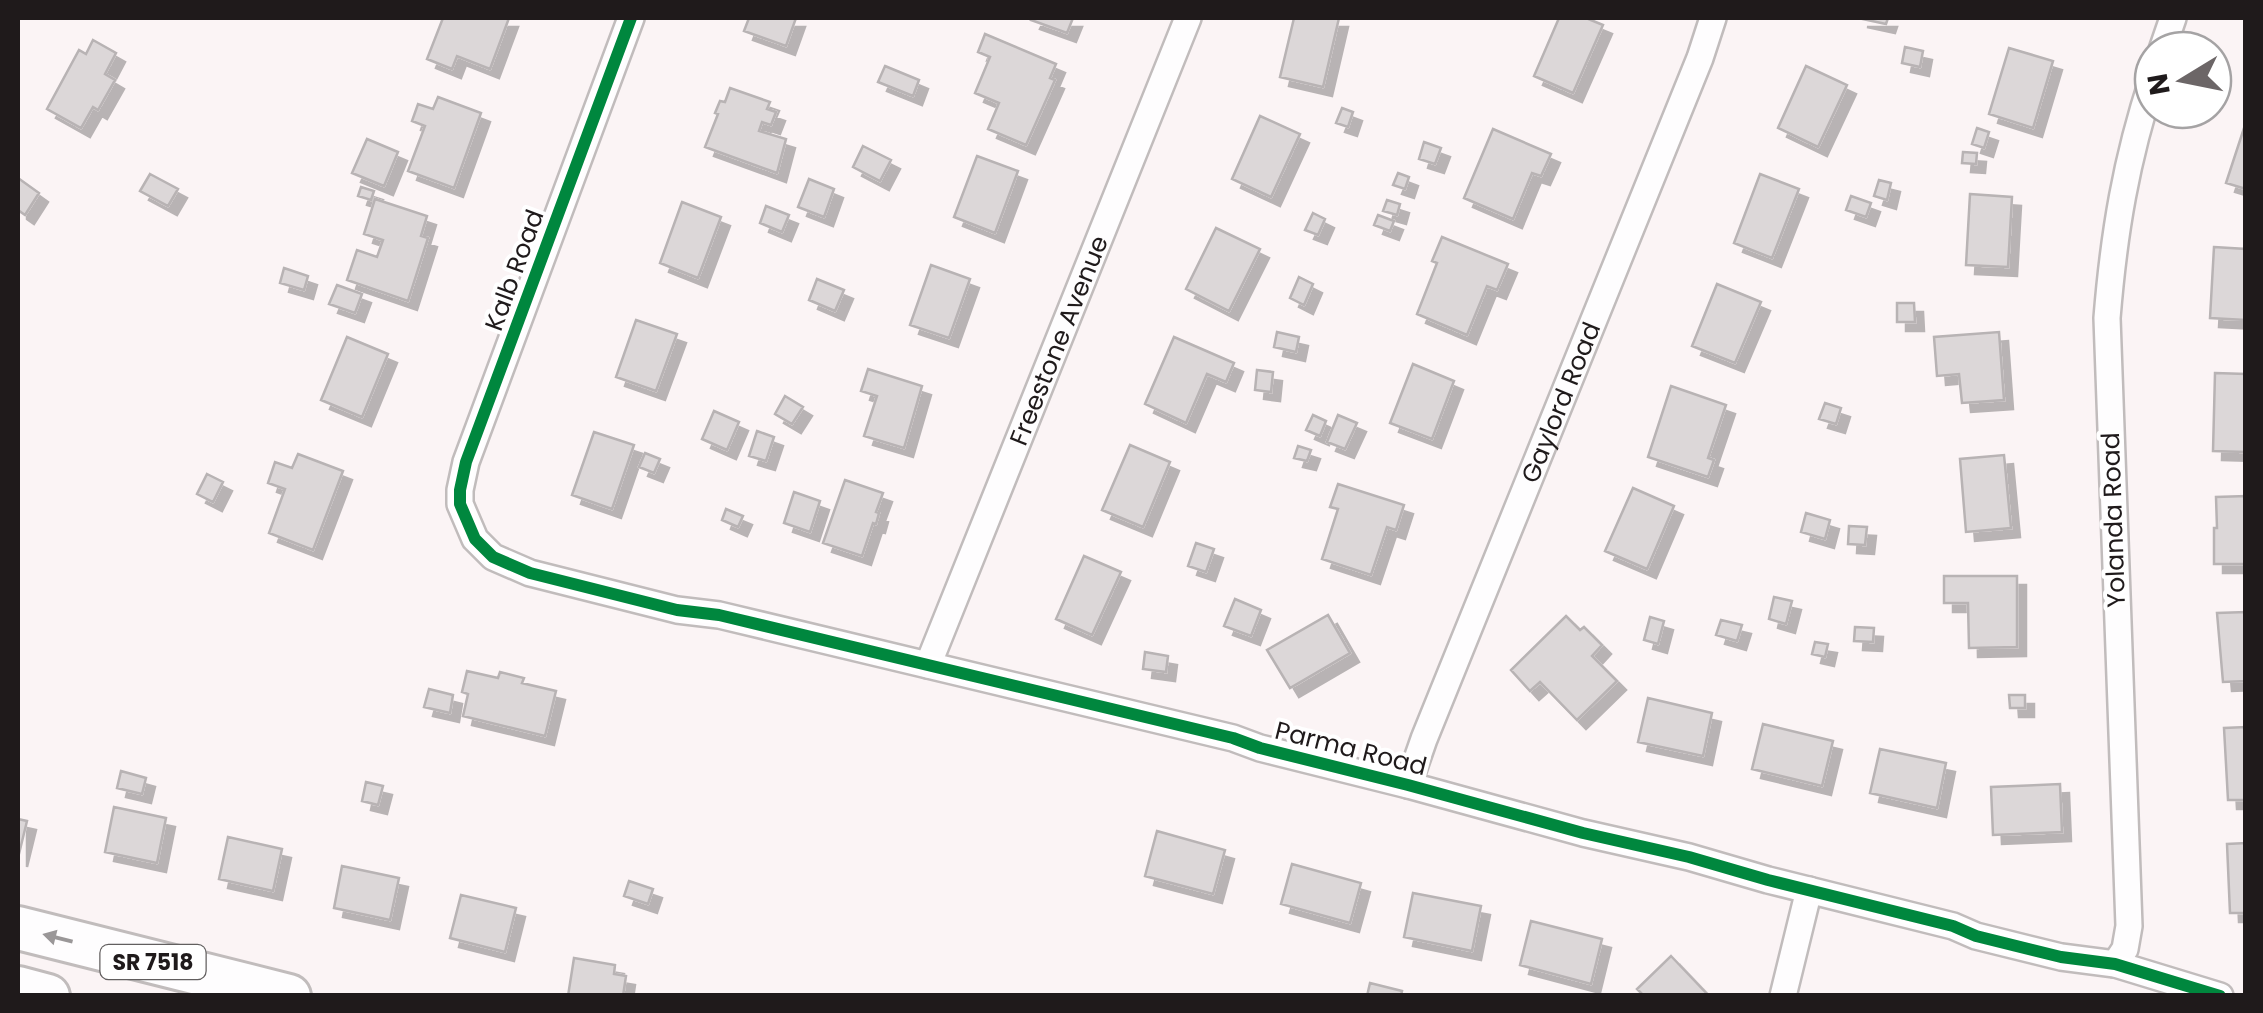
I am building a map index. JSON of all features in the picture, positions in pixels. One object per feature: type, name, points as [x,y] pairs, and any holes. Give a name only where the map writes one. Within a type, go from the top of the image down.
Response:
[{"type":"highway","name":"SR 7518","points":[[18,928],[289,996]]},
{"type":"highway","points":[[18,988],[48,996]]},
{"type":"street","name":"Kalb Road","points":[[475,539],[460,504],[466,462],[631,18]]},
{"type":"street","name":"Freestone Avenue","points":[[928,664],[1188,18]]},
{"type":"street","name":"Gaylord Road","points":[[1408,784],[1700,58],[1712,18]]},
{"type":"street","name":"Yolanda Road","points":[[2115,964],[2125,948],[2129,926],[2107,318],[2124,178],[2138,130]]},
{"type":"street","name":"Parma Road","points":[[475,539],[493,557],[530,573],[1232,738],[1583,833],[1688,856],[1976,936],[2061,957],[2115,964],[2220,996]]},
{"type":"street","points":[[1783,996],[1809,890]]},
{"type":"building","points":[[443,18],[509,18],[490,69],[457,56],[452,69],[427,59]]},
{"type":"building","points":[[749,18],[796,18],[786,46],[744,31]]},
{"type":"building","points":[[1032,18],[1073,18],[1067,33]]},
{"type":"building","points":[[1294,18],[1339,18],[1323,87],[1280,77]]},
{"type":"building","points":[[1559,18],[1586,18],[1603,25],[1573,93],[1534,76]]},
{"type":"building","points":[[1858,18],[1888,18],[1886,24]]},
{"type":"building","points":[[985,34],[1056,64],[1050,78],[1055,80],[1026,145],[988,129],[999,103],[975,93],[990,57],[978,52]]},
{"type":"building","points":[[93,40],[116,53],[105,74],[115,80],[98,110],[93,107],[81,128],[47,109],[79,50],[86,54]]},
{"type":"building","points":[[1905,47],[1923,51],[1920,67],[1902,63]]},
{"type":"building","points":[[2009,48],[2053,61],[2033,128],[1989,114]]},
{"type":"building","points":[[885,66],[919,80],[913,96],[878,82]]},
{"type":"building","points":[[1806,66],[1847,85],[1818,147],[1778,128]]},
{"type":"building","points":[[730,88],[770,102],[767,109],[776,112],[771,125],[762,122],[759,131],[786,139],[777,173],[705,147],[720,101],[725,102]]},
{"type":"building","points":[[438,97],[481,113],[454,188],[408,171],[425,126],[412,121],[418,104],[433,109]]},
{"type":"building","points":[[1342,108],[1353,112],[1348,127],[1336,123]]},
{"type":"building","points":[[1260,116],[1300,134],[1271,197],[1232,179]]},
{"type":"building","points":[[2246,122],[2246,189],[2226,183]]},
{"type":"building","points":[[1977,128],[1989,132],[1984,148],[1972,144]]},
{"type":"building","points":[[1493,129],[1551,154],[1541,176],[1532,173],[1513,219],[1464,198]]},
{"type":"building","points":[[367,139],[398,152],[384,186],[352,173]]},
{"type":"building","points":[[1424,142],[1441,148],[1435,164],[1419,159]]},
{"type":"building","points":[[863,146],[891,160],[880,181],[853,167]]},
{"type":"building","points":[[1963,152],[1977,153],[1976,164],[1962,163]]},
{"type":"building","points":[[977,156],[1018,171],[995,233],[954,217]]},
{"type":"building","points":[[1398,173],[1409,177],[1405,189],[1393,185]]},
{"type":"building","points":[[150,174],[178,189],[168,206],[140,191]]},
{"type":"building","points":[[1760,174],[1799,189],[1772,258],[1734,243]]},
{"type":"building","points":[[18,178],[39,193],[25,215],[18,210]]},
{"type":"building","points":[[809,179],[834,189],[824,217],[798,207]]},
{"type":"building","points":[[1879,180],[1891,183],[1887,200],[1874,196]]},
{"type":"building","points":[[361,187],[374,191],[371,200],[358,196]]},
{"type":"building","points":[[1970,194],[2012,197],[2008,267],[1966,265]]},
{"type":"building","points":[[1851,196],[1871,203],[1866,217],[1846,210]]},
{"type":"building","points":[[375,199],[427,216],[421,236],[428,238],[408,301],[347,280],[357,250],[377,257],[383,240],[364,234]]},
{"type":"building","points":[[1387,200],[1400,204],[1397,215],[1383,211]]},
{"type":"building","points":[[682,202],[721,217],[698,278],[660,263]]},
{"type":"building","points":[[766,206],[789,215],[782,232],[760,223]]},
{"type":"building","points":[[1313,213],[1325,219],[1318,235],[1305,230]]},
{"type":"building","points":[[1378,215],[1394,221],[1390,231],[1374,225]]},
{"type":"building","points":[[1216,228],[1260,249],[1229,311],[1186,289]]},
{"type":"building","points":[[1442,237],[1508,264],[1497,290],[1487,286],[1467,335],[1417,314],[1437,263],[1432,261]]},
{"type":"building","points":[[2214,247],[2246,249],[2246,320],[2210,318]]},
{"type":"building","points":[[931,265],[970,279],[949,338],[910,325]]},
{"type":"building","points":[[284,268],[308,276],[304,290],[280,283]]},
{"type":"building","points":[[1299,277],[1313,284],[1304,305],[1290,298]]},
{"type":"building","points":[[817,279],[844,290],[835,311],[809,300]]},
{"type":"building","points":[[1717,284],[1761,302],[1735,363],[1692,346]]},
{"type":"building","points":[[337,285],[362,294],[355,313],[329,304]]},
{"type":"building","points":[[1897,303],[1914,303],[1915,322],[1897,322]]},
{"type":"building","points":[[636,320],[677,334],[656,391],[616,377]]},
{"type":"building","points":[[1277,332],[1299,337],[1296,352],[1274,347]]},
{"type":"building","points":[[1999,332],[2004,400],[1962,403],[1959,374],[1937,376],[1934,337]]},
{"type":"building","points":[[347,337],[388,354],[362,417],[321,400]]},
{"type":"building","points":[[1174,337],[1234,363],[1226,382],[1207,374],[1186,423],[1145,404]]},
{"type":"building","points":[[1413,364],[1454,381],[1432,439],[1390,423]]},
{"type":"building","points":[[868,369],[922,386],[904,448],[864,436],[877,396],[861,391]]},
{"type":"building","points":[[1257,370],[1273,372],[1271,392],[1255,390]]},
{"type":"building","points":[[2215,373],[2246,374],[2246,452],[2213,451]]},
{"type":"building","points":[[1671,386],[1726,405],[1708,458],[1714,460],[1708,477],[1648,457]]},
{"type":"building","points":[[785,396],[803,407],[792,424],[775,414]]},
{"type":"building","points":[[1825,403],[1841,408],[1836,424],[1819,419]]},
{"type":"building","points":[[714,411],[739,422],[727,450],[702,439]]},
{"type":"building","points":[[1313,415],[1326,421],[1320,436],[1306,430]]},
{"type":"building","points":[[1338,415],[1357,423],[1345,449],[1327,442]]},
{"type":"building","points":[[757,431],[774,437],[766,461],[749,456]]},
{"type":"building","points":[[594,432],[634,445],[612,509],[572,495]]},
{"type":"building","points":[[1130,445],[1170,462],[1143,527],[1102,510]]},
{"type":"building","points":[[1298,446],[1311,450],[1307,461],[1294,458]]},
{"type":"building","points":[[645,453],[660,459],[654,473],[639,467]]},
{"type":"building","points":[[298,454],[343,471],[313,550],[269,533],[285,489],[268,483],[275,462],[292,468]]},
{"type":"building","points":[[2004,455],[2011,528],[1966,532],[1960,459]]},
{"type":"building","points":[[207,474],[223,482],[213,502],[197,494]]},
{"type":"building","points":[[845,480],[883,493],[876,524],[873,523],[862,556],[823,543]]},
{"type":"building","points":[[1338,484],[1404,505],[1396,530],[1387,527],[1371,575],[1322,559],[1338,509],[1330,507]]},
{"type":"building","points":[[1633,488],[1674,506],[1647,569],[1605,551]]},
{"type":"building","points":[[794,492],[820,501],[810,532],[784,523]]},
{"type":"building","points":[[2246,496],[2246,564],[2214,564],[2216,497]]},
{"type":"building","points":[[726,509],[743,516],[738,527],[722,520]]},
{"type":"building","points":[[1806,513],[1830,520],[1825,539],[1801,532]]},
{"type":"building","points":[[1849,526],[1867,527],[1865,545],[1848,544]]},
{"type":"building","points":[[1196,543],[1214,549],[1206,572],[1188,566]]},
{"type":"building","points":[[1084,556],[1121,572],[1092,635],[1056,619]]},
{"type":"building","points":[[1944,576],[2017,576],[2017,647],[1969,648],[1968,603],[1944,603]]},
{"type":"building","points":[[1774,597],[1792,601],[1786,624],[1769,619]]},
{"type":"building","points":[[1235,599],[1261,610],[1251,636],[1224,626]]},
{"type":"building","points":[[2246,612],[2246,681],[2223,682],[2217,613]]},
{"type":"building","points":[[1328,615],[1350,653],[1290,688],[1267,650]]},
{"type":"building","points":[[1566,616],[1602,645],[1592,656],[1617,681],[1577,720],[1540,682],[1530,691],[1511,670]]},
{"type":"building","points":[[1650,617],[1664,621],[1658,644],[1644,640]]},
{"type":"building","points":[[1721,620],[1742,625],[1737,641],[1716,635]]},
{"type":"building","points":[[1855,627],[1874,628],[1873,642],[1854,641]]},
{"type":"building","points":[[1815,642],[1828,644],[1825,657],[1812,654]]},
{"type":"building","points":[[1145,652],[1168,656],[1166,672],[1143,669]]},
{"type":"building","points":[[467,671],[498,678],[500,672],[524,678],[522,683],[556,691],[545,736],[463,716],[468,694],[462,692]]},
{"type":"building","points":[[429,689],[453,695],[450,713],[424,707]]},
{"type":"building","points":[[2009,695],[2025,695],[2025,708],[2010,708]]},
{"type":"building","points":[[1648,698],[1712,713],[1703,756],[1638,742]]},
{"type":"building","points":[[1763,724],[1833,741],[1822,786],[1752,769]]},
{"type":"building","points":[[2246,727],[2246,800],[2228,800],[2224,728]]},
{"type":"building","points":[[1880,749],[1946,763],[1937,808],[1870,793]]},
{"type":"building","points":[[121,771],[146,778],[142,794],[117,788]]},
{"type":"building","points":[[366,782],[383,786],[378,805],[362,801]]},
{"type":"building","points":[[2060,784],[2062,832],[1993,835],[1991,787]]},
{"type":"building","points":[[114,807],[166,818],[157,863],[105,852]]},
{"type":"building","points":[[18,819],[27,821],[18,858]]},
{"type":"building","points":[[1157,831],[1225,850],[1213,894],[1145,876]]},
{"type":"building","points":[[228,837],[282,849],[273,891],[219,879]]},
{"type":"building","points":[[2246,843],[2246,913],[2230,913],[2227,844]]},
{"type":"building","points":[[1292,864],[1361,883],[1350,923],[1281,904]]},
{"type":"building","points":[[342,866],[399,878],[390,920],[334,908]]},
{"type":"building","points":[[629,881],[653,889],[648,904],[624,896]]},
{"type":"building","points":[[1413,893],[1481,906],[1472,951],[1404,937]]},
{"type":"building","points":[[461,895],[516,908],[505,952],[450,938]]},
{"type":"building","points":[[1531,921],[1602,939],[1591,984],[1520,965]]},
{"type":"building","points":[[1671,956],[1709,996],[1644,996],[1637,989]]},
{"type":"building","points":[[574,958],[615,965],[614,974],[626,976],[623,996],[568,996]]},
{"type":"building","points":[[1370,983],[1402,991],[1401,996],[1367,996]]},
{"type":"cycle path","points":[[631,18],[466,462],[460,504],[475,539],[493,557],[530,573],[677,610],[719,615],[1233,738],[1583,833],[1953,926],[1976,936],[2061,957],[2115,964],[2220,996]]}]
